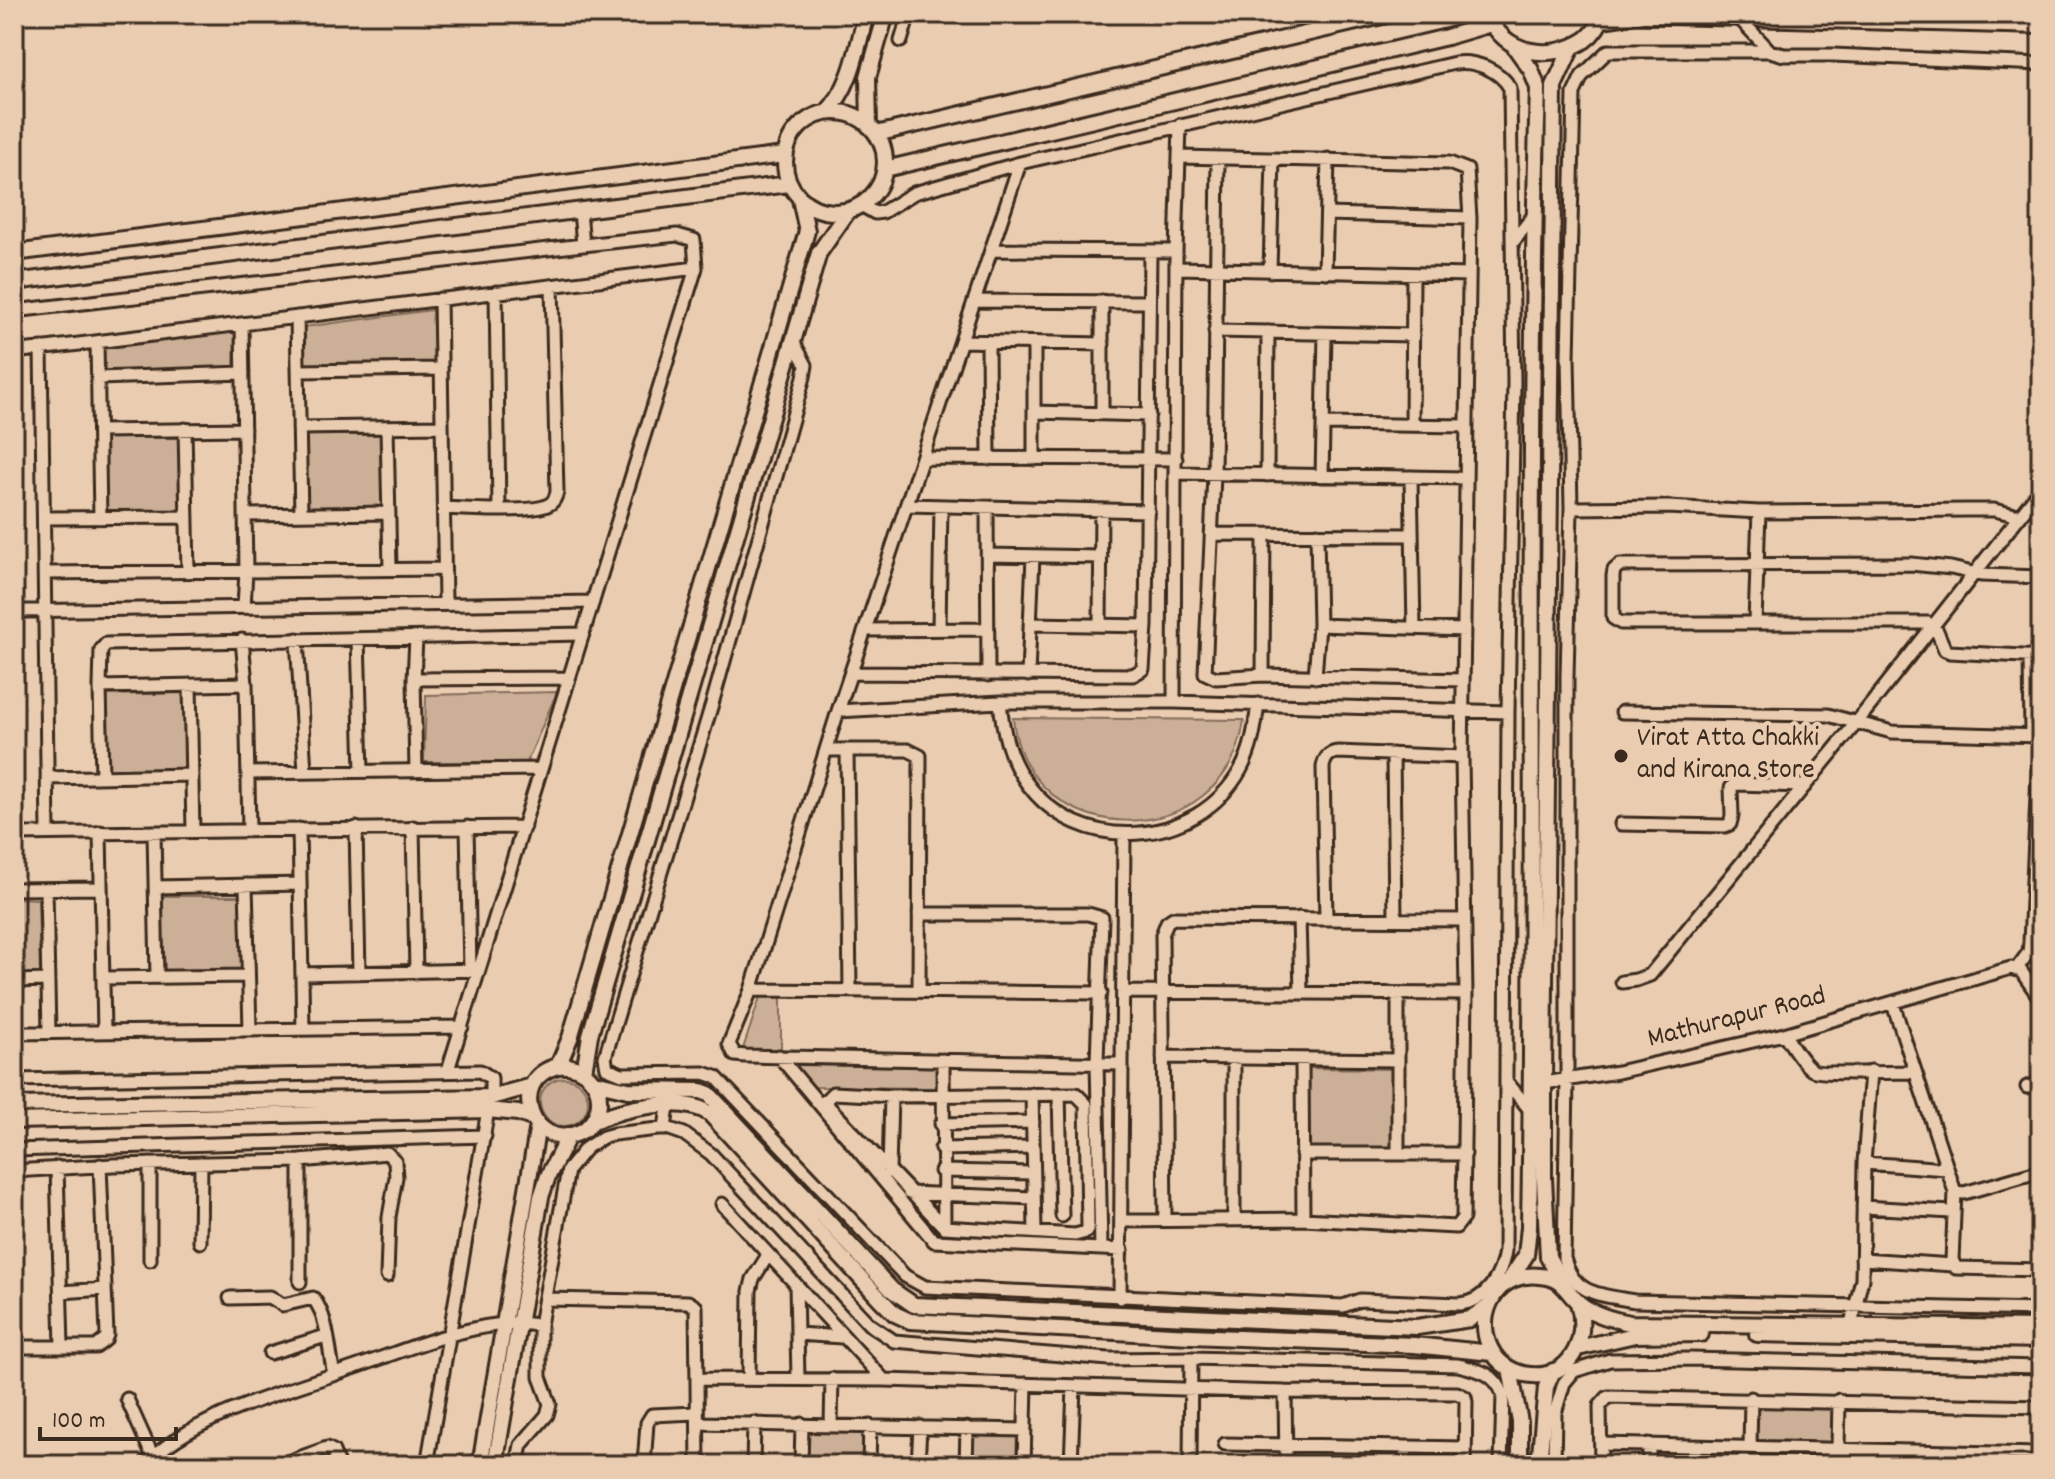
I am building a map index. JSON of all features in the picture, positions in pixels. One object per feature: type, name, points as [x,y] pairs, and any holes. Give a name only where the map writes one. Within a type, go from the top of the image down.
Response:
[{"type":"street","points":[[826,113],[845,88],[866,14]]},
{"type":"street","points":[[873,130],[868,77],[886,14]]},
{"type":"street","points":[[901,41],[909,14]]},
{"type":"street","points":[[873,130],[1391,14]]},
{"type":"street","points":[[1514,46],[1534,52],[1554,53],[1571,49],[1591,36],[1602,17],[1636,15],[2041,26]]},
{"type":"street","points":[[1739,18],[1770,51]]},
{"type":"street","points":[[885,169],[1447,37],[1490,19],[1531,70],[1538,88],[1534,215],[1530,1110],[1526,1255],[1509,1281],[1496,1292],[1483,1322],[1485,1338],[1492,1353],[1510,1369],[1524,1374],[1538,1374],[1553,1371],[1567,1362],[1578,1348],[1583,1333],[1583,1318],[1578,1303],[1548,1257],[1544,1178],[1554,86],[1571,49]]},
{"type":"street","points":[[2041,64],[1784,55],[1770,51],[1616,49],[1600,56],[1582,76],[1574,93],[1570,233],[1571,508],[1564,1258],[1581,1288],[1593,1294],[1643,1302],[2041,1310]]},
{"type":"street","points":[[794,343],[806,365],[804,377],[712,704],[605,1057],[607,1068],[617,1074],[704,1073],[716,1077],[869,1239],[916,1283],[925,1287],[1343,1306],[1360,1300],[1472,1303],[1482,1296],[1503,1265],[1505,1251],[1508,712],[1514,382],[1512,97],[1506,80],[1469,62],[1455,63],[1020,163],[914,193],[883,212],[855,208],[822,211],[800,199]]},
{"type":"street","points":[[558,1066],[570,1038],[807,231],[800,199],[789,184],[784,155],[798,127],[811,118],[826,113],[857,117],[873,130],[882,145],[885,169],[873,196],[855,208],[819,253],[590,1035],[589,1077],[599,1102],[593,1121]]},
{"type":"street","points":[[1174,702],[1176,251],[1180,125]]},
{"type":"street","points":[[14,253],[784,155]]},
{"type":"street","points":[[1123,1221],[1303,1219],[1456,1227],[1463,1222],[1466,994],[1462,757],[1470,218],[1467,170],[1461,165],[1449,163],[1179,157]]},
{"type":"street","points":[[1218,159],[1214,475],[1205,673],[1216,678],[1263,675],[1463,680]]},
{"type":"street","points":[[1270,271],[1273,159]]},
{"type":"street","points":[[1325,272],[1328,159]]},
{"type":"street","points":[[1020,163],[838,711],[751,990],[729,1044],[730,1051],[735,1055],[745,1056],[1121,1064]]},
{"type":"street","points":[[14,282],[789,184]]},
{"type":"street","points":[[580,211],[583,245]]},
{"type":"street","points":[[1327,214],[1470,218]]},
{"type":"street","points":[[1512,243],[1534,215]]},
{"type":"street","points":[[1553,233],[1570,233]]},
{"type":"street","points":[[14,311],[677,235],[690,237],[696,246],[696,268],[524,827],[475,971],[448,1070]]},
{"type":"street","points":[[991,250],[1176,251]]},
{"type":"street","points":[[853,673],[1140,673],[1144,663],[1146,626],[1150,252]]},
{"type":"street","points":[[14,352],[696,268]]},
{"type":"street","points":[[1178,268],[1469,275]]},
{"type":"street","points":[[1412,425],[1413,274]]},
{"type":"street","points":[[444,508],[499,510],[547,506],[557,492],[552,286]]},
{"type":"street","points":[[496,292],[499,510]]},
{"type":"street","points":[[440,299],[445,602]]},
{"type":"street","points":[[975,301],[1149,302]]},
{"type":"street","points":[[1102,301],[1102,413]]},
{"type":"street","points":[[297,317],[301,514]]},
{"type":"street","points":[[242,324],[244,607]]},
{"type":"street","points":[[1215,331],[1413,335]]},
{"type":"street","points":[[1267,475],[1268,332]]},
{"type":"street","points":[[1322,476],[1325,334]]},
{"type":"street","points":[[961,341],[1103,344]]},
{"type":"street","points":[[97,342],[100,518]]},
{"type":"street","points":[[988,342],[989,459]]},
{"type":"street","points":[[1034,343],[1034,459]]},
{"type":"street","points":[[41,348],[48,833]]},
{"type":"street","points":[[298,371],[441,369]]},
{"type":"street","points":[[98,378],[243,373]]},
{"type":"street","points":[[1034,412],[1149,415]]},
{"type":"street","points":[[1323,424],[1467,426]]},
{"type":"street","points":[[299,428],[442,426]]},
{"type":"street","points":[[387,427],[390,569]]},
{"type":"street","points":[[185,429],[188,572]]},
{"type":"street","points":[[99,431],[244,429]]},
{"type":"street","points":[[923,458],[1176,459]]},
{"type":"street","points":[[1176,473],[1466,478]]},
{"type":"street","points":[[1411,477],[1414,628]]},
{"type":"street","points":[[1622,982],[1650,975],[2038,495]]},
{"type":"street","points":[[907,505],[1148,511]]},
{"type":"street","points":[[939,629],[941,506]]},
{"type":"street","points":[[987,507],[988,675]]},
{"type":"street","points":[[1571,508],[1668,507],[1759,512],[1958,509],[1994,510],[2020,516]]},
{"type":"street","points":[[1100,625],[1101,510]]},
{"type":"street","points":[[1755,622],[1759,512]]},
{"type":"street","points":[[245,515],[389,513]]},
{"type":"street","points":[[44,518],[187,517]]},
{"type":"street","points":[[1211,534],[1410,535]]},
{"type":"street","points":[[1263,675],[1264,534]]},
{"type":"street","points":[[1315,677],[1319,625],[1317,534]]},
{"type":"street","points":[[987,555],[1101,557]]},
{"type":"street","points":[[1028,675],[1033,556]]},
{"type":"street","points":[[2041,577],[1973,574],[1951,568],[1911,564],[1620,565],[1613,576],[1615,621],[1928,623],[1945,650],[1950,652],[2036,656],[2036,940],[2017,968],[2041,1000]]},
{"type":"street","points":[[45,573],[444,569]]},
{"type":"street","points":[[14,611],[593,602]]},
{"type":"street","points":[[1032,624],[1146,626]]},
{"type":"street","points":[[1319,625],[1464,630]]},
{"type":"street","points":[[867,630],[987,629]]},
{"type":"street","points":[[102,777],[100,687],[103,645],[583,634]]},
{"type":"street","points":[[416,638],[416,770]]},
{"type":"street","points":[[297,639],[305,772]]},
{"type":"street","points":[[358,639],[362,771]]},
{"type":"street","points":[[242,640],[249,830]]},
{"type":"street","points":[[414,679],[569,678]]},
{"type":"street","points":[[100,687],[246,684]]},
{"type":"street","points":[[190,685],[193,831]]},
{"type":"street","points":[[838,711],[1000,702],[1174,702],[1508,712]]},
{"type":"street","points":[[1000,702],[1002,731],[1012,759],[1027,784],[1047,805],[1072,821],[1099,831],[1124,835],[1162,830],[1193,817],[1220,797],[1241,770],[1254,738],[1258,704]]},
{"type":"street","points":[[1622,712],[1828,715],[1892,732],[2037,736]]},
{"type":"street","points":[[827,750],[908,750],[920,756],[919,991]]},
{"type":"street","points":[[847,750],[850,991]]},
{"type":"street","points":[[1326,918],[1325,759],[1332,752],[1462,757]]},
{"type":"street","points":[[1393,754],[1395,919]]},
{"type":"street","points":[[248,773],[541,769]]},
{"type":"street","points":[[47,778],[192,775]]},
{"type":"street","points":[[1621,824],[1725,826],[1730,824],[1732,816],[1731,788],[1734,784],[1805,786]]},
{"type":"street","points":[[413,827],[416,972]]},
{"type":"street","points":[[467,827],[475,971]]},
{"type":"street","points":[[14,834],[524,827]]},
{"type":"street","points":[[356,828],[359,973]]},
{"type":"street","points":[[299,829],[303,1029]]},
{"type":"street","points":[[100,832],[104,1032]]},
{"type":"street","points":[[154,832],[157,977]]},
{"type":"street","points":[[1120,1298],[1124,835]]},
{"type":"street","points":[[155,887],[300,884]]},
{"type":"street","points":[[246,885],[250,1030]]},
{"type":"street","points":[[14,889],[101,888]]},
{"type":"street","points":[[46,889],[49,1033]]},
{"type":"street","points":[[919,914],[1099,916],[1103,923],[1097,1062],[1101,1248]]},
{"type":"street","points":[[1165,1219],[1162,935],[1167,922],[1173,918],[1463,920]]},
{"type":"street","points":[[1299,918],[1301,993]]},
{"type":"street","name":"Mathurapur Road","points":[[1544,1083],[1665,1063],[1784,1034],[1997,971],[2017,968]]},
{"type":"street","points":[[302,974],[475,971]]},
{"type":"street","points":[[103,978],[248,976]]},
{"type":"street","points":[[14,981],[48,980]]},
{"type":"street","points":[[751,990],[1101,993]]},
{"type":"street","points":[[1124,992],[1466,994]]},
{"type":"street","points":[[1398,994],[1398,1154]]},
{"type":"street","points":[[1893,1004],[1955,1192],[1952,1212],[1953,1265]]},
{"type":"street","points":[[14,1033],[462,1027]]},
{"type":"street","points":[[1784,1034],[1807,1065],[1817,1073],[1915,1072]]},
{"type":"street","points":[[779,1056],[934,1241],[1122,1250]]},
{"type":"street","points":[[1163,1057],[1398,1060]]},
{"type":"street","points":[[1234,1058],[1234,1219]]},
{"type":"street","points":[[1302,1059],[1303,1219]]},
{"type":"street","points":[[943,1060],[941,1171],[944,1227]]},
{"type":"street","points":[[480,1465],[536,1122],[529,1106],[532,1086],[540,1075],[558,1066],[572,1066],[589,1077],[619,1089],[701,1091],[709,1094],[892,1290],[914,1305],[1417,1327],[1470,1319],[1487,1307]]},
{"type":"street","points":[[14,1080],[448,1070],[487,1073],[491,1078],[490,1104],[427,1465]]},
{"type":"street","points":[[1851,1325],[1862,1279],[1864,1163],[1871,1071]]},
{"type":"street","points":[[658,1074],[659,1091]]},
{"type":"street","points":[[1506,1081],[1530,1110]]},
{"type":"street","points":[[2027,1087],[2041,1083]]},
{"type":"street","points":[[14,1121],[490,1104],[532,1086]]},
{"type":"street","points":[[833,1093],[891,1096],[1032,1094],[1076,1094],[1086,1104],[1086,1232],[1075,1235],[944,1227],[889,1172],[826,1100],[833,1093]]},
{"type":"street","points":[[1032,1094],[1035,1231]]},
{"type":"street","points":[[1059,1094],[1062,1216]]},
{"type":"street","points":[[889,1172],[891,1096]]},
{"type":"street","points":[[14,1105],[490,1104],[518,1113],[556,1135],[582,1131],[593,1121],[625,1110],[700,1107],[710,1114],[881,1300],[895,1314],[910,1321],[1414,1345],[1492,1353]]},
{"type":"street","points":[[665,1129],[668,1106]]},
{"type":"street","points":[[941,1124],[1033,1122]]},
{"type":"street","points":[[517,1465],[521,1445],[547,1415],[550,1404],[540,1377],[540,1325],[568,1170],[576,1158],[603,1137],[665,1129],[684,1134],[711,1154],[869,1324],[894,1341],[1109,1359],[1191,1358],[1458,1365],[1480,1370],[1499,1384],[1503,1395],[1501,1465]]},
{"type":"street","points":[[495,1465],[541,1197],[569,1135]]},
{"type":"street","points":[[14,1150],[485,1136]]},
{"type":"street","points":[[941,1149],[1033,1147]]},
{"type":"street","points":[[14,1171],[100,1165],[300,1161],[387,1153],[392,1156],[396,1177],[389,1217],[387,1276]]},
{"type":"street","points":[[1302,1154],[1465,1154]]},
{"type":"street","points":[[300,1161],[300,1282]]},
{"type":"street","points":[[200,1242],[201,1163]]},
{"type":"street","points":[[1864,1163],[1947,1169]]},
{"type":"street","points":[[150,1164],[150,1260]]},
{"type":"street","points":[[14,1347],[96,1347],[105,1340],[100,1165]]},
{"type":"street","points":[[57,1167],[62,1347]]},
{"type":"street","points":[[941,1171],[1033,1173]]},
{"type":"street","points":[[1955,1192],[1964,1193],[2041,1171]]},
{"type":"street","points":[[909,1193],[1033,1198]]},
{"type":"street","points":[[722,1204],[841,1337],[884,1380]]},
{"type":"street","points":[[1863,1207],[1952,1212]]},
{"type":"street","points":[[749,1379],[750,1291],[753,1279],[768,1255]]},
{"type":"street","points":[[1862,1259],[1953,1265],[1963,1269],[2041,1270]]},
{"type":"street","points":[[1509,1281],[1527,1275],[1546,1276],[1563,1284]]},
{"type":"street","points":[[796,1285],[798,1379]]},
{"type":"street","points":[[61,1292],[105,1289]]},
{"type":"street","points":[[230,1298],[270,1297],[283,1305],[310,1297],[317,1301],[334,1375]]},
{"type":"street","points":[[546,1299],[693,1303],[698,1311],[698,1465]]},
{"type":"street","points":[[1578,1303],[1611,1319],[1630,1323],[2041,1328]]},
{"type":"street","points":[[127,1399],[149,1461],[185,1434],[233,1411],[448,1335],[503,1324],[540,1325]]},
{"type":"street","points":[[798,1334],[841,1337]]},
{"type":"street","points":[[1578,1348],[1635,1335],[2041,1340]]},
{"type":"street","points":[[270,1353],[326,1336]]},
{"type":"street","points":[[1190,1465],[1191,1358]]},
{"type":"street","points":[[1554,1465],[1556,1406],[1564,1383],[1574,1371],[1610,1360],[2041,1367]]},
{"type":"street","points":[[1510,1369],[1520,1422],[1520,1465]]},
{"type":"street","points":[[1539,1465],[1546,1387],[1553,1371]]},
{"type":"street","points":[[697,1379],[832,1379],[1191,1390],[1457,1393],[1465,1397],[1466,1402],[1465,1465]]},
{"type":"street","points":[[831,1425],[832,1379]]},
{"type":"street","points":[[1024,1465],[1026,1384]]},
{"type":"street","points":[[1071,1465],[1074,1387]]},
{"type":"street","points":[[1285,1392],[1286,1465]]},
{"type":"street","points":[[1601,1465],[1600,1406],[1608,1397],[2041,1407]]},
{"type":"street","points":[[1750,1447],[1751,1398]]},
{"type":"street","points":[[1838,1449],[1839,1400]]},
{"type":"street","points":[[644,1465],[647,1423],[652,1415],[754,1423],[1025,1430]]},
{"type":"street","points":[[753,1465],[754,1423]]},
{"type":"street","points":[[801,1465],[802,1424]]},
{"type":"street","points":[[869,1465],[870,1426]]},
{"type":"street","points":[[918,1465],[920,1427]]},
{"type":"street","points":[[966,1465],[967,1428]]},
{"type":"street","points":[[1225,1444],[1465,1448]]},
{"type":"street","points":[[1601,1444],[1946,1452],[1994,1459],[2041,1454]]},
{"type":"street","points":[[1649,1444],[1649,1465]]},
{"type":"street","points":[[279,1465],[327,1448],[333,1451],[338,1465]]},
{"type":"street","points":[[1405,1448],[1406,1465]]},
{"type":"street","points":[[1897,1451],[1897,1465]]},
{"type":"street","points":[[1946,1452],[1946,1465]]},
{"type":"shaded area","points":[[432,310],[435,363],[304,367],[304,327]]},
{"type":"shaded area","points":[[235,330],[234,369],[103,374],[103,346]]},
{"type":"shaded area","points":[[305,435],[382,435],[383,508],[305,510]]},
{"type":"shaded area","points":[[180,437],[181,513],[103,513],[103,438]]},
{"type":"shaded area","points":[[557,692],[527,762],[424,762],[426,695]]},
{"type":"shaded area","points":[[183,693],[186,770],[107,770],[106,695]]},
{"type":"shaded area","points":[[1013,718],[1244,720],[1230,764],[1203,796],[1167,815],[1127,821],[1087,814],[1052,794],[1026,762]]},
{"type":"shaded area","points":[[159,896],[242,896],[243,971],[165,972]]},
{"type":"shaded area","points":[[14,898],[38,899],[40,975],[14,975]]},
{"type":"shaded area","points":[[761,994],[781,994],[781,1049],[743,1049]]},
{"type":"shaded area","points":[[791,1065],[941,1067],[940,1088],[811,1087]]},
{"type":"shaded area","points":[[1306,1068],[1392,1069],[1392,1150],[1307,1150]]},
{"type":"shaded area","points":[[564,1078],[581,1085],[588,1102],[581,1119],[564,1126],[547,1119],[540,1102],[547,1085]]},
{"type":"shaded area","points":[[1756,1407],[1833,1409],[1832,1442],[1755,1440]]},
{"type":"shaded area","points":[[804,1430],[862,1432],[862,1465],[803,1465]]},
{"type":"shaded area","points":[[970,1435],[1017,1436],[1016,1465],[969,1465]]},
{"type":"place","name":"Virat Atta Chakki and Kirana Store","points":[[1621,756]]}]
